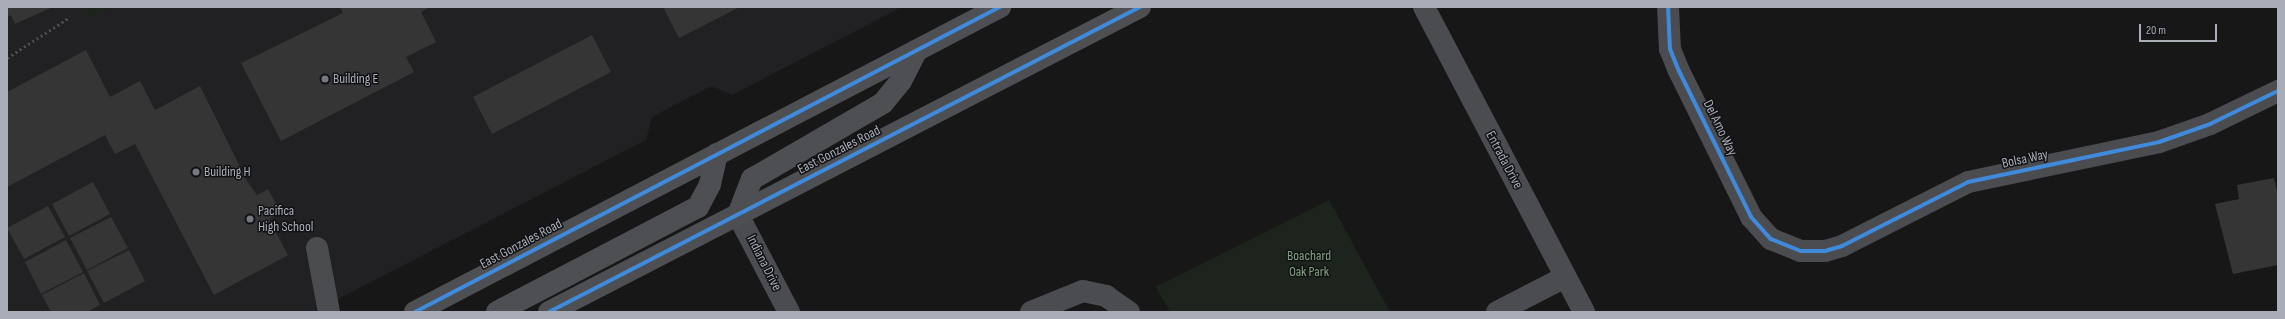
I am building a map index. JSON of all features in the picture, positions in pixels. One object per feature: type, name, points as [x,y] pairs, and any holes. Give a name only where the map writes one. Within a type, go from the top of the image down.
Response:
[{"type":"main road","name":"East Gonzales Road","points":[[414,312],[1000,7]]},
{"type":"main road","name":"East Gonzales Road","points":[[549,312],[1140,7]]},
{"type":"main road","points":[[738,215],[752,179],[883,103],[901,81],[916,51]]},
{"type":"main road","points":[[497,312],[698,207],[710,184],[717,154]]},
{"type":"street","name":"Entrada Drive","points":[[1424,7],[1584,312]]},
{"type":"street","name":"Del Amo Way","points":[[1668,7],[1670,49],[1679,71],[1751,217],[1782,245]]},
{"type":"street","name":"Bolsa Way","points":[[1782,245],[1801,251],[1825,251],[1842,246],[1968,182],[2158,142],[2210,124],[2278,91]]},
{"type":"street","name":"Indiana Drive","points":[[738,215],[789,312]]},
{"type":"street","points":[[317,248],[323,270],[330,312]]},
{"type":"street","points":[[1497,312],[1565,277]]},
{"type":"street","points":[[1031,312],[1083,291],[1106,296],[1129,312]]},
{"type":"path","points":[[7,58],[70,17]]},
{"type":"shaded area","name":"Pacifica High School","points":[[7,7],[902,7],[732,95],[711,86],[652,117],[646,140],[313,312],[7,312]]},
{"type":"green space","points":[[85,7],[111,7],[90,18]]},
{"type":"green space","name":"Boachard Oak Park","points":[[1329,200],[1390,312],[1170,312],[1156,287]]},
{"type":"building","points":[[7,7],[53,7],[15,24],[11,15],[7,17]]},
{"type":"building","name":"Building E","points":[[340,7],[430,7],[421,12],[436,42],[406,57],[414,72],[281,141],[241,63],[343,13]]},
{"type":"building","points":[[663,7],[740,7],[679,38]]},
{"type":"building","points":[[592,35],[611,72],[492,134],[473,97]]},
{"type":"building","name":"Building H","points":[[86,50],[110,97],[140,81],[155,110],[200,86],[247,181],[257,195],[268,189],[281,213],[269,219],[288,255],[214,295],[135,144],[115,154],[105,135],[7,187],[7,92]]},
{"type":"building","points":[[2274,178],[2278,196],[2278,265],[2233,274],[2215,204],[2239,199],[2237,185]]},
{"type":"building","points":[[93,182],[110,214],[69,236],[52,204]]},
{"type":"building","points":[[48,206],[65,237],[24,259],[7,228]]},
{"type":"building","points":[[111,217],[128,248],[87,270],[70,238]]},
{"type":"building","points":[[66,240],[83,272],[41,294],[25,262]]},
{"type":"building","points":[[129,250],[145,281],[104,303],[87,271]]},
{"type":"building","points":[[84,273],[100,305],[87,312],[51,312],[42,295]]},
{"type":"cycle path","points":[[415,312],[1000,7]]},
{"type":"cycle path","points":[[549,312],[1140,7]]},
{"type":"cycle path","points":[[1668,7],[1670,49],[1679,71],[1751,217],[1771,239],[1801,251],[1825,251],[1842,246],[1968,182],[2159,142],[2210,124],[2278,91]]},
{"type":"place","name":"Building E","points":[[325,79]]},
{"type":"place","name":"Building H","points":[[196,172]]},
{"type":"place","name":"Pacifica High School","points":[[250,219]]}]
